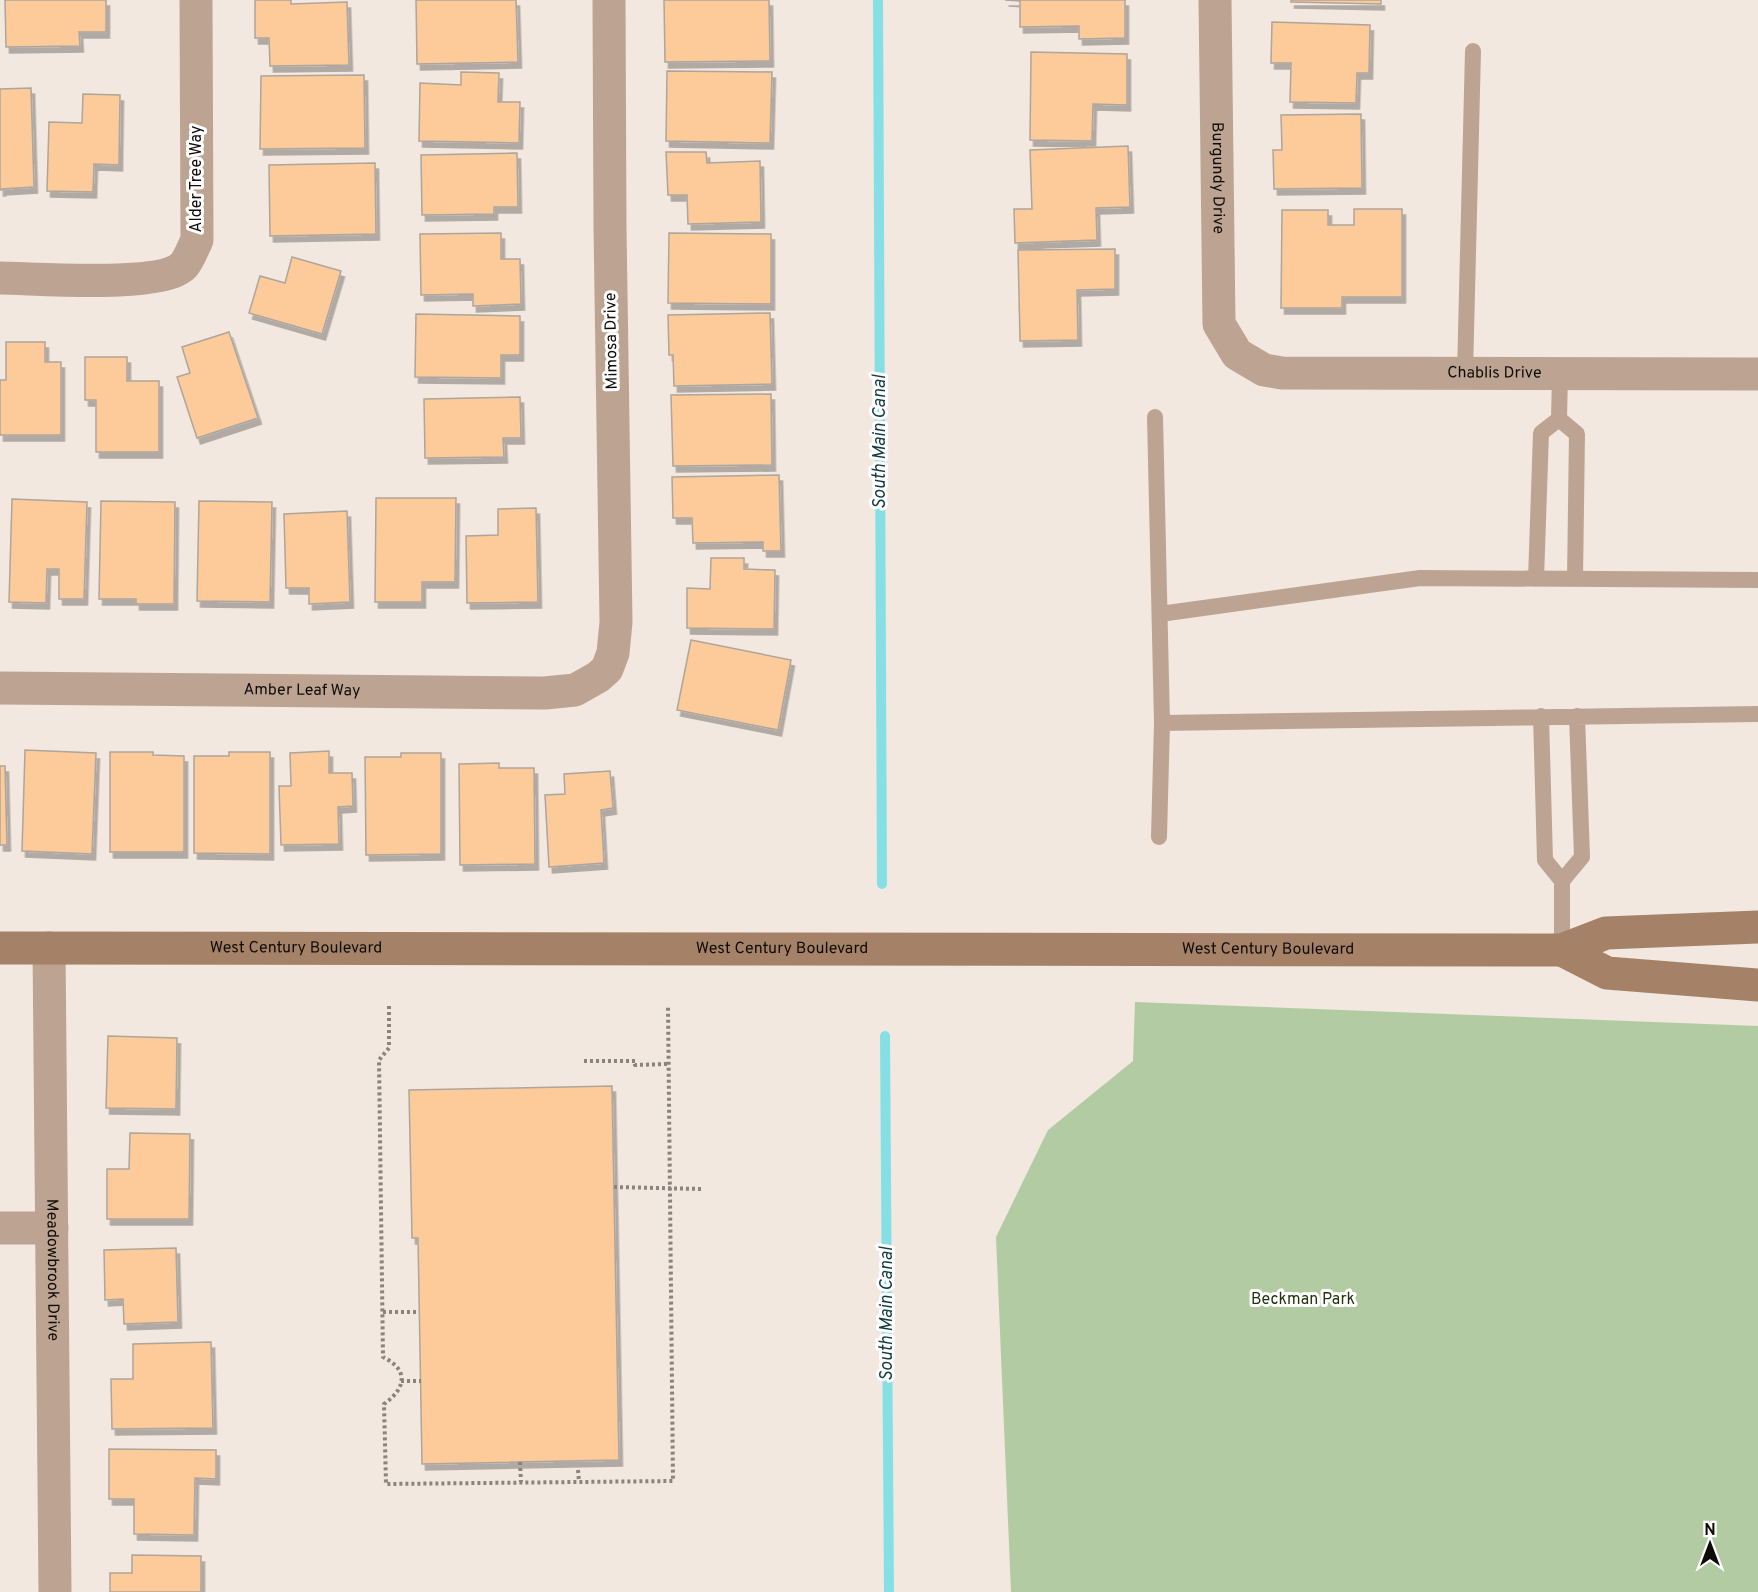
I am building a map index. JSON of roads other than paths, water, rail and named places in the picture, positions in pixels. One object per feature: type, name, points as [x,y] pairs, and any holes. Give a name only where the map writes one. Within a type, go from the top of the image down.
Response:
[{"type":"street","name":"Alder Tree Way","points":[[0,278],[131,280],[164,276],[183,266],[197,240],[196,0]]},
{"type":"street","name":"Mimosa Drive","points":[[598,677],[607,669],[613,653],[616,622],[609,0]]},
{"type":"street","name":"Burgundy Drive","points":[[1215,0],[1220,324],[1237,354]]},
{"type":"street","name":"Chablis Drive","points":[[1237,354],[1264,370],[1282,372],[1758,374]]},
{"type":"street","name":"Amber Leaf Way","points":[[0,688],[545,693],[575,690],[598,677]]},
{"type":"street","name":"West Century Boulevard","points":[[0,948],[1562,950],[1606,933],[1758,927]]},
{"type":"street","name":"Meadowbrook Drive","points":[[49,948],[55,1592]]},
{"type":"street","name":"West Century Boulevard","points":[[1562,950],[1607,973],[1758,985]]},
{"type":"street","points":[[0,1228],[52,1228]]},
{"type":"lane","points":[[1465,373],[1473,51]]},
{"type":"lane","points":[[1559,419],[1560,373]]},
{"type":"lane","points":[[1155,417],[1161,614],[1162,723],[1159,837]]},
{"type":"lane","points":[[1536,579],[1541,433],[1559,419]]},
{"type":"lane","points":[[1559,419],[1577,434],[1575,579]]},
{"type":"lane","points":[[1161,614],[1419,578],[1758,580]]},
{"type":"lane","points":[[1162,723],[1758,714]]},
{"type":"lane","points":[[1541,716],[1545,860],[1562,881]]},
{"type":"lane","points":[[1562,950],[1562,881],[1581,857],[1577,716]]},
{"type":"waterway","name":"South Main Canal","points":[[878,0],[882,884]]},
{"type":"waterway","name":"South Main Canal","points":[[885,1036],[889,1592]]},
{"type":"park label","name":"Beckman Park","points":[[1303,1300]]}]
